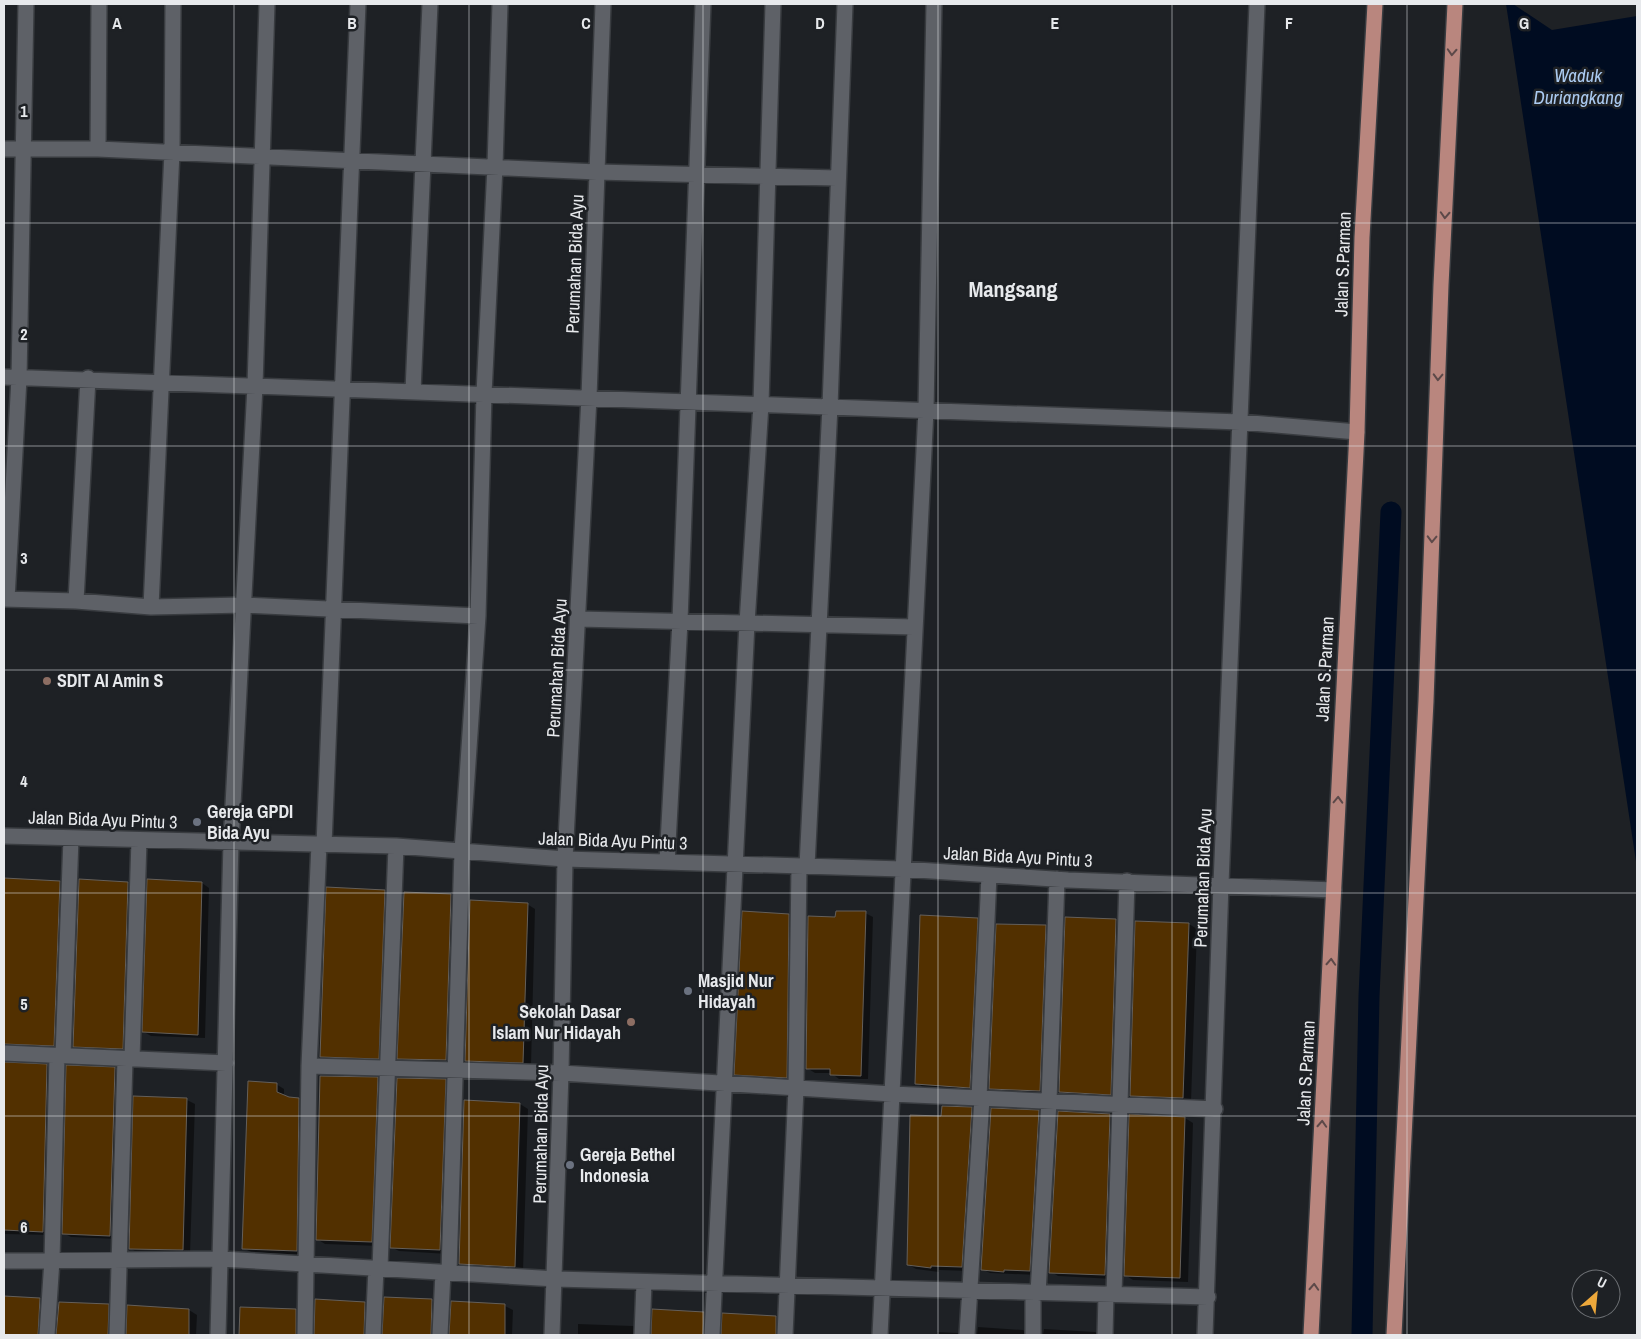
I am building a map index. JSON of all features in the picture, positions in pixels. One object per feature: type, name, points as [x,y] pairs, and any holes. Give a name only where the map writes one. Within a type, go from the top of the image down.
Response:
[{"type":"main road","name":"Jalan S.Parman","points":[[1312,1335],[1356,432],[1362,236],[1375,4]]},
{"type":"main road","points":[[1394,1335],[1426,702],[1455,4]]},
{"type":"street","points":[[26,4],[19,378],[6,599],[76,601],[151,607],[244,605],[478,616]]},
{"type":"street","points":[[98,149],[99,4]]},
{"type":"street","points":[[151,607],[172,152],[173,4]]},
{"type":"street","points":[[218,1335],[231,843],[255,386],[267,4]]},
{"type":"street","points":[[305,1335],[309,1066],[334,610],[358,4]]},
{"type":"street","points":[[413,391],[430,4]]},
{"type":"street","points":[[440,1335],[446,1272],[457,1069],[462,851],[478,616],[484,394],[495,166],[500,4]]},
{"type":"street","name":"Perumahan Bida Ayu","points":[[552,1335],[556,1279],[565,859],[590,397],[603,4]]},
{"type":"street","points":[[667,862],[680,621],[703,4]]},
{"type":"street","points":[[712,1335],[737,864],[747,623],[761,404],[773,4]]},
{"type":"street","points":[[785,1335],[796,1088],[803,866],[830,406],[837,178],[845,4]]},
{"type":"street","points":[[880,1335],[926,410],[934,4]]},
{"type":"street","name":"Perumahan Bida Ayu","points":[[1205,1335],[1215,1109],[1221,884],[1257,4]]},
{"type":"street","points":[[4,149],[98,149],[352,159],[598,172],[837,178]]},
{"type":"street","points":[[4,376],[1240,422],[1356,432]]},
{"type":"street","points":[[76,601],[88,378]]},
{"type":"street","points":[[579,619],[914,627]]},
{"type":"street","name":"Jalan Bida Ayu Pintu 3","points":[[4,836],[396,846],[565,859],[902,869],[1057,879],[1221,884],[1334,890]]},
{"type":"street","points":[[47,1335],[71,838]]},
{"type":"street","points":[[117,1335],[139,840]]},
{"type":"street","points":[[373,1335],[378,1268],[396,846]]},
{"type":"street","points":[[967,1335],[980,1098],[989,875]]},
{"type":"street","points":[[1033,1335],[1049,1101],[1057,879]]},
{"type":"street","points":[[1105,1335],[1110,1294],[1120,1105],[1127,881]]},
{"type":"street","points":[[4,1054],[226,1063]]},
{"type":"street","points":[[309,1066],[561,1073],[892,1094],[1215,1109]]},
{"type":"street","points":[[4,1261],[221,1259],[556,1279],[1208,1297]]},
{"type":"street","points":[[642,1335],[644,1282]]},
{"type":"water","name":"Waduk Duriangkang","points":[[1506,4],[1513,4],[1552,30],[1637,16],[1637,868]]},
{"type":"building","points":[[4,878],[60,881],[54,1046],[4,1044]]},
{"type":"building","points":[[79,879],[128,882],[123,1049],[73,1047]]},
{"type":"building","points":[[147,879],[202,882],[198,1035],[142,1032]]},
{"type":"building","points":[[326,887],[385,890],[379,1059],[320,1057]]},
{"type":"building","points":[[404,892],[451,894],[446,1060],[397,1059]]},
{"type":"building","points":[[470,900],[528,903],[523,1063],[465,1061]]},
{"type":"building","points":[[742,911],[789,914],[787,1078],[734,1075]]},
{"type":"building","points":[[836,911],[866,911],[861,1076],[830,1075],[830,1069],[806,1069],[808,916],[835,917]]},
{"type":"building","points":[[920,915],[978,918],[970,1088],[915,1084]]},
{"type":"building","points":[[1065,917],[1116,919],[1111,1095],[1059,1092]]},
{"type":"building","points":[[1135,921],[1189,923],[1183,1098],[1130,1096]]},
{"type":"building","points":[[996,924],[1046,925],[1040,1091],[989,1089]]},
{"type":"building","points":[[4,1062],[47,1064],[43,1232],[4,1230]]},
{"type":"building","points":[[66,1065],[115,1067],[110,1236],[62,1234]]},
{"type":"building","points":[[320,1076],[378,1077],[372,1242],[316,1240]]},
{"type":"building","points":[[397,1078],[446,1079],[440,1250],[390,1248]]},
{"type":"building","points":[[248,1081],[277,1083],[277,1092],[289,1097],[299,1098],[297,1251],[242,1249]]},
{"type":"building","points":[[133,1096],[187,1098],[183,1250],[129,1249]]},
{"type":"building","points":[[464,1100],[520,1103],[515,1267],[459,1264]]},
{"type":"building","points":[[942,1106],[972,1107],[962,1267],[931,1266],[931,1268],[907,1265],[910,1115],[941,1116]]},
{"type":"building","points":[[991,1108],[1039,1110],[1030,1271],[1004,1270],[1004,1272],[981,1270]]},
{"type":"building","points":[[1058,1111],[1110,1114],[1105,1275],[1049,1273]]},
{"type":"building","points":[[1129,1114],[1185,1117],[1180,1278],[1124,1276]]},
{"type":"building","points":[[4,1296],[40,1298],[38,1335],[4,1335]]},
{"type":"building","points":[[384,1297],[432,1299],[431,1335],[382,1335]]},
{"type":"building","points":[[315,1299],[365,1302],[364,1335],[314,1335]]},
{"type":"building","points":[[451,1301],[505,1304],[505,1335],[449,1335]]},
{"type":"building","points":[[59,1302],[109,1304],[108,1335],[56,1335]]},
{"type":"building","points":[[127,1305],[189,1309],[189,1335],[126,1335]]},
{"type":"building","points":[[240,1307],[296,1309],[296,1335],[239,1335]]},
{"type":"building","points":[[652,1309],[704,1312],[703,1335],[651,1335]]},
{"type":"building","points":[[722,1313],[776,1316],[776,1335],[721,1335]]},
{"type":"waterway","points":[[1362,1335],[1369,996],[1391,512]]},
{"type":"place","name":"SDIT Al Amin S","points":[[47,681]]},
{"type":"place","name":"Gereja GPDI Bida Ayu","points":[[197,822]]},
{"type":"place","name":"Masjid Nur Hidayah","points":[[688,991]]},
{"type":"place","name":"Sekolah Dasar Islam Nur Hidayah","points":[[631,1022]]},
{"type":"place","name":"Gereja Bethel Indonesia","points":[[570,1165]]},
{"type":"district","name":"Mangsang","points":[[1013,289]]}]
